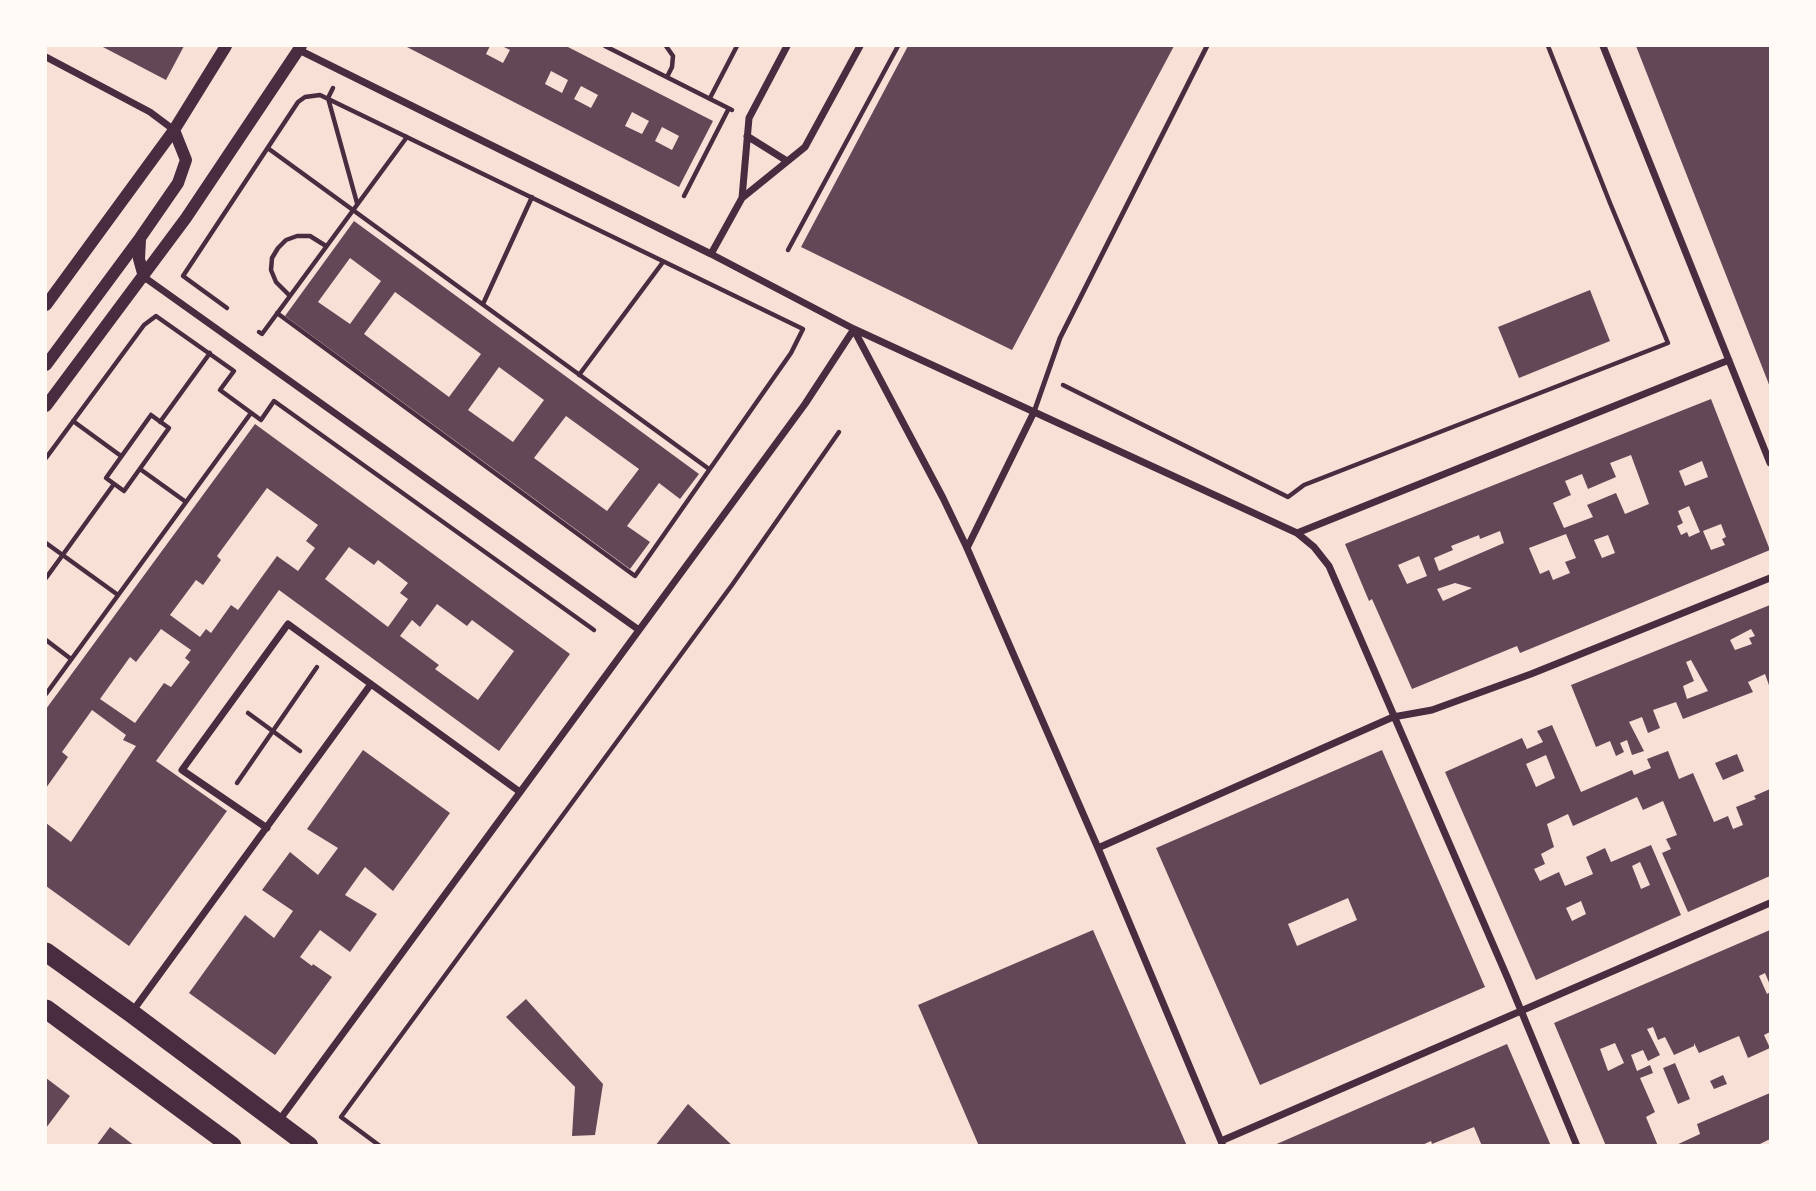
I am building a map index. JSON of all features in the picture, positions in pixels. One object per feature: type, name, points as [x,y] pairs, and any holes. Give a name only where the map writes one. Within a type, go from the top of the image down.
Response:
[{"type":"highway","points":[[46,952],[309,1146]]},
{"type":"highway","points":[[46,1009],[232,1146]]},
{"type":"street","points":[[46,305],[174,130],[226,46]]},
{"type":"street","points":[[742,198],[749,118],[787,46]]},
{"type":"street","points":[[711,254],[742,198],[805,146],[860,46]]},
{"type":"street","points":[[1603,46],[1770,463]]},
{"type":"street","points":[[46,406],[144,277],[297,47],[711,254],[854,329],[1297,533],[1314,547],[1329,566],[1577,1146]]},
{"type":"street","points":[[46,57],[150,112],[174,130],[186,160],[184,170],[171,194],[141,238],[46,365]]},
{"type":"street","points":[[747,136],[787,161]]},
{"type":"street","points":[[141,238],[139,259],[144,277],[639,630]]},
{"type":"street","points":[[854,329],[967,548],[1098,848],[1222,1143],[1770,903]]},
{"type":"street","points":[[278,1123],[805,404],[854,329]]},
{"type":"street","points":[[1297,533],[1729,360]]},
{"type":"street","points":[[967,548],[1034,412]]},
{"type":"street","points":[[1098,848],[1394,717],[1432,710],[1531,674],[1770,578]]},
{"type":"street","points":[[267,828],[182,770],[288,624],[520,792]]},
{"type":"street","points":[[131,1013],[371,684]]},
{"type":"lane","points":[[1034,412],[1060,338],[1207,46]]},
{"type":"path","points":[[605,46],[749,118]]},
{"type":"path","points":[[666,46],[673,56],[667,77]]},
{"type":"path","points":[[710,98],[737,46]]},
{"type":"path","points":[[788,250],[898,46]]},
{"type":"path","points":[[1047,377],[1288,497],[1304,485],[1668,342],[1548,46]]},
{"type":"path","points":[[183,276],[298,102],[312,95],[320,95],[803,330],[791,353],[635,576],[277,313]]},
{"type":"path","points":[[328,98],[355,207]]},
{"type":"path","points":[[684,196],[729,108]]},
{"type":"path","points":[[262,334],[407,137]]},
{"type":"path","points":[[269,149],[355,207],[709,469]]},
{"type":"path","points":[[483,304],[532,197]]},
{"type":"path","points":[[290,296],[276,282],[271,270],[272,258],[278,248],[286,240],[298,236],[310,236],[326,246]]},
{"type":"path","points":[[579,375],[663,262]]},
{"type":"path","points":[[46,458],[144,325],[156,316],[234,371],[220,390],[251,413],[261,420],[274,401],[594,630]]},
{"type":"path","points":[[160,422],[210,353]]},
{"type":"path","points":[[46,694],[251,413]]},
{"type":"path","points":[[151,415],[169,428],[124,491],[106,478],[121,456],[151,415]]},
{"type":"path","points":[[73,421],[121,456]]},
{"type":"path","points":[[380,1146],[341,1117],[732,586],[839,432]]},
{"type":"path","points":[[140,469],[186,502]]},
{"type":"path","points":[[46,578],[114,484]]},
{"type":"path","points":[[46,542],[118,595]]},
{"type":"path","points":[[46,639],[71,659]]},
{"type":"path","points":[[225,800],[328,652]]},
{"type":"path","points":[[233,701],[315,761]]},
{"type":"building","points":[[101,46],[184,46],[166,80]]},
{"type":"building","points":[[405,46],[490,46],[486,54],[503,63],[510,50],[502,46],[566,46],[713,121],[679,187]],"holes":[[[551,71],[568,80],[562,93],[545,84]],[[581,86],[598,95],[591,108],[574,99]],[[632,112],[649,121],[642,134],[625,126]],[[662,127],[679,136],[672,150],[655,141]]]},
{"type":"building","points":[[908,46],[1174,46],[1012,350],[801,247]]},
{"type":"building","points":[[1636,46],[1770,46],[1770,387]]},
{"type":"building","points":[[354,221],[699,474],[680,499],[659,483],[627,526],[650,542],[630,569],[285,316]],"holes":[[[350,258],[381,281],[350,324],[318,302]],[[395,292],[481,354],[449,397],[364,334]],[[499,367],[544,400],[513,442],[468,410]],[[566,416],[639,469],[607,511],[534,458]]]},
{"type":"building","points":[[1590,290],[1610,341],[1519,378],[1498,327]]},
{"type":"building","points":[[1711,399],[1770,550],[1520,653],[1517,646],[1412,689],[1372,599],[1369,601],[1345,544]],"holes":[[[1631,455],[1649,504],[1625,514],[1616,493],[1587,505],[1593,517],[1564,528],[1553,503],[1571,495],[1565,481],[1582,474],[1588,489],[1616,477],[1610,463]],[[1702,461],[1708,477],[1685,486],[1679,471]],[[1689,506],[1700,532],[1689,537],[1687,532],[1681,535],[1677,526],[1683,523],[1678,511]],[[1721,524],[1726,537],[1722,539],[1725,545],[1711,550],[1703,531]],[[1500,531],[1504,543],[1439,571],[1434,558],[1453,550],[1451,546],[1479,535],[1480,539]],[[1566,534],[1576,558],[1565,562],[1570,573],[1553,580],[1549,570],[1540,574],[1529,548]],[[1608,535],[1615,553],[1602,558],[1594,540]],[[1419,556],[1427,576],[1407,584],[1398,565]],[[1455,583],[1472,588],[1443,601],[1437,589]]]},
{"type":"building","points":[[255,424],[570,654],[499,751],[279,590],[156,761],[227,811],[129,946],[46,886],[46,823],[71,842],[136,746],[123,740],[126,735],[92,710],[62,752],[68,757],[46,788],[46,709]],"holes":[[[267,488],[318,525],[306,541],[315,548],[298,571],[277,556],[238,610],[231,605],[211,633],[206,629],[200,637],[170,615],[196,580],[203,585],[221,560],[217,556]],[[349,547],[374,565],[378,560],[408,583],[400,593],[408,599],[388,627],[325,579]],[[437,604],[467,626],[472,620],[514,651],[478,700],[435,669],[439,665],[400,636],[412,620],[420,627]],[[161,629],[191,650],[185,658],[190,662],[171,687],[164,683],[135,723],[100,699],[130,657],[136,662]]]},
{"type":"building","points":[[1770,605],[1770,688],[1765,674],[1748,682],[1753,692],[1683,719],[1676,702],[1653,710],[1660,728],[1648,733],[1642,717],[1629,722],[1644,751],[1632,755],[1627,740],[1620,743],[1624,752],[1616,756],[1610,741],[1596,747],[1571,685]],"holes":[[[1751,629],[1755,636],[1749,638],[1752,644],[1735,650],[1730,640]],[[1691,660],[1708,691],[1687,699],[1683,686],[1694,681],[1686,662]]]},
{"type":"building","points":[[1552,725],[1581,792],[1632,770],[1634,775],[1651,768],[1647,759],[1668,751],[1679,779],[1693,773],[1714,822],[1728,816],[1733,829],[1743,825],[1736,807],[1756,799],[1754,796],[1770,789],[1770,876],[1688,912],[1662,853],[1671,849],[1666,839],[1677,835],[1663,801],[1643,810],[1637,797],[1573,826],[1568,814],[1547,824],[1554,847],[1541,854],[1545,864],[1534,869],[1540,881],[1559,872],[1565,886],[1593,874],[1586,857],[1605,848],[1611,862],[1651,845],[1681,915],[1536,980],[1445,772],[1522,738],[1527,749],[1543,742],[1537,731]],"holes":[[[1546,755],[1555,778],[1536,787],[1526,764]],[[1640,862],[1650,885],[1641,889],[1632,866]],[[1581,901],[1586,914],[1572,921],[1566,908]]]},
{"type":"building","points":[[363,750],[450,813],[393,891],[365,867],[345,895],[377,914],[350,952],[320,930],[300,957],[332,977],[275,1055],[189,993],[245,915],[274,938],[293,911],[262,890],[290,852],[318,875],[338,848],[307,829]]},
{"type":"building","points":[[1382,750],[1485,987],[1260,1085],[1156,848]],"holes":[[[1348,898],[1357,920],[1297,946],[1288,924]]]},
{"type":"building","points":[[1737,754],[1744,771],[1723,780],[1715,763]]},
{"type":"building","points":[[1093,930],[1187,1146],[979,1146],[918,1005]]},
{"type":"building","points":[[1770,930],[1770,985],[1765,973],[1759,976],[1767,994],[1770,992],[1770,1032],[1764,1035],[1770,1048],[1748,1058],[1739,1036],[1699,1053],[1694,1043],[1694,1046],[1674,1055],[1665,1037],[1658,1040],[1653,1027],[1647,1029],[1660,1055],[1648,1061],[1643,1050],[1631,1055],[1637,1071],[1650,1065],[1653,1073],[1640,1078],[1655,1112],[1646,1117],[1658,1146],[1606,1146],[1554,1023]],"holes":[[[1615,1043],[1624,1063],[1608,1071],[1600,1049]]]},
{"type":"building","points":[[526,999],[603,1084],[595,1135],[572,1136],[575,1087],[506,1017]]},
{"type":"building","points":[[1507,1044],[1551,1146],[1482,1146],[1474,1127],[1420,1146],[1272,1146]]},
{"type":"building","points":[[1675,1063],[1690,1099],[1678,1104],[1663,1068]]},
{"type":"building","points":[[1723,1075],[1727,1084],[1714,1089],[1710,1081]]},
{"type":"building","points":[[46,1078],[70,1096],[46,1128]]},
{"type":"building","points":[[1770,1093],[1770,1139],[1756,1146],[1674,1146],[1700,1134],[1697,1124]]},
{"type":"building","points":[[688,1104],[733,1146],[655,1146]]},
{"type":"building","points":[[110,1127],[135,1146],[96,1146]]}]
